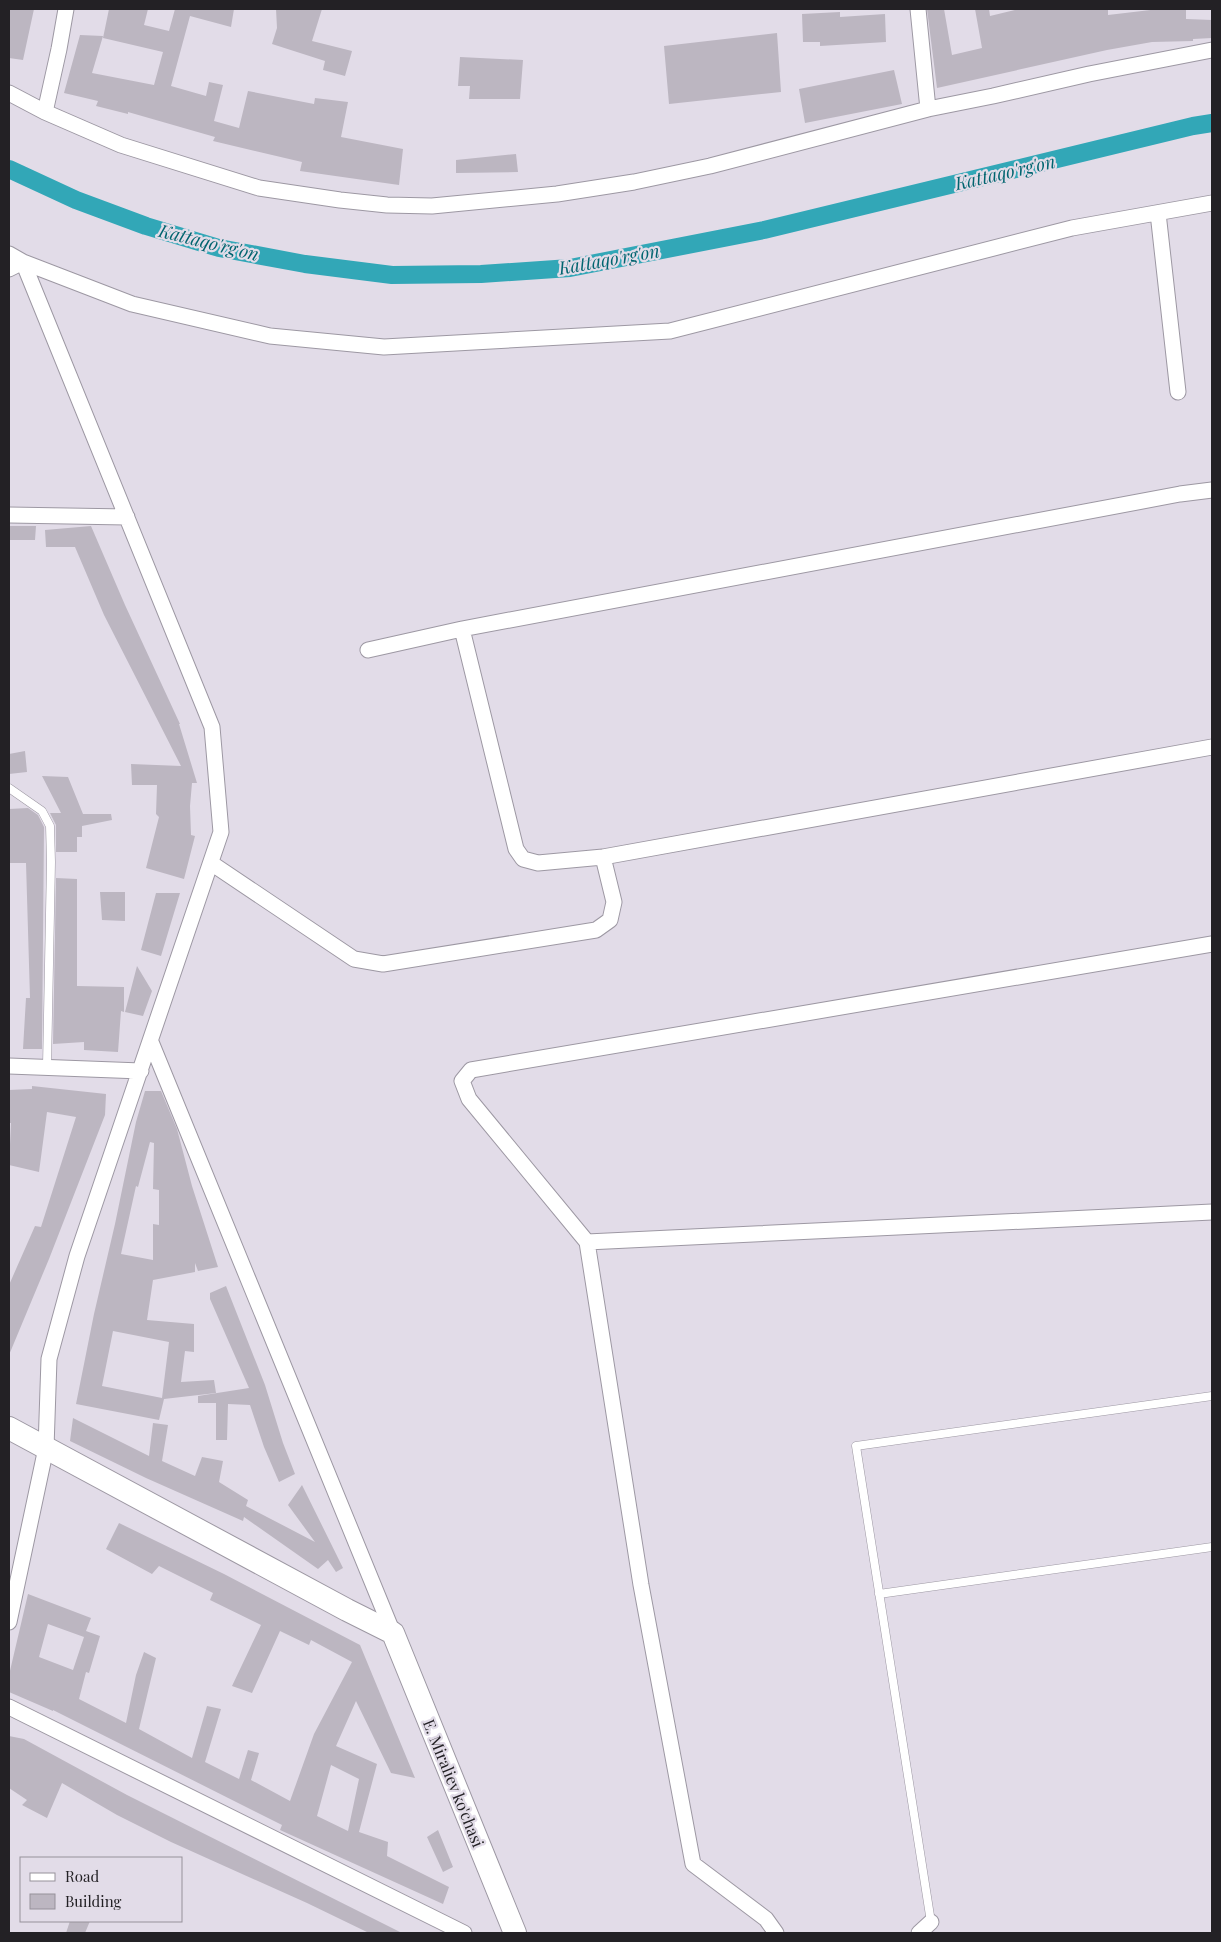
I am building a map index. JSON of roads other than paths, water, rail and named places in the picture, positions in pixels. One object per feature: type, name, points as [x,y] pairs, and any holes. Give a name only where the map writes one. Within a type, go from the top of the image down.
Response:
[{"type":"street","points":[[45,112],[66,9]]},
{"type":"street","points":[[918,9],[928,109]]},
{"type":"street","points":[[9,93],[45,112],[121,145],[259,188],[387,205],[432,206],[557,194],[634,182],[710,166],[928,109],[1089,74],[1212,50]]},
{"type":"street","points":[[9,254],[22,262],[132,304],[270,336],[384,347],[670,331],[1072,228],[1212,203]]},
{"type":"street","points":[[1158,213],[1178,392]]},
{"type":"street","points":[[9,269],[22,262]]},
{"type":"street","points":[[9,1622],[46,1448],[49,1359],[78,1256],[142,1071],[221,832],[212,727],[22,262]]},
{"type":"street","points":[[368,650],[462,629],[1180,494],[1212,490]]},
{"type":"street","points":[[9,515],[127,517]]},
{"type":"street","points":[[462,629],[516,849],[523,859],[538,863],[603,857],[1212,747]]},
{"type":"street","points":[[211,863],[354,959],[383,964],[596,930],[610,920],[614,902],[603,857]]},
{"type":"street","points":[[776,1933],[766,1919],[693,1864],[641,1585],[587,1242],[469,1099],[462,1081],[471,1070],[1212,944]]},
{"type":"street","points":[[151,1042],[393,1633]]},
{"type":"street","points":[[9,1066],[142,1071]]},
{"type":"street","points":[[587,1242],[1212,1212]]},
{"type":"street","points":[[9,1428],[393,1633]]},
{"type":"street","name":"E. Miraliev ko'chasi","points":[[393,1633],[515,1933]]},
{"type":"street","points":[[9,1707],[464,1933]]},
{"type":"street","points":[[919,1933],[931,1922]]},
{"type":"lane","points":[[9,788],[42,811],[50,826],[47,1066]]},
{"type":"lane","points":[[931,1922],[856,1446],[1212,1396]]},
{"type":"lane","points":[[880,1594],[1212,1547]]},
{"type":"waterway","name":"Kattaqo'rg'on","points":[[9,169],[76,200],[146,226],[219,248],[305,264],[392,275],[481,274],[570,268],[764,230],[1212,123]]}]
